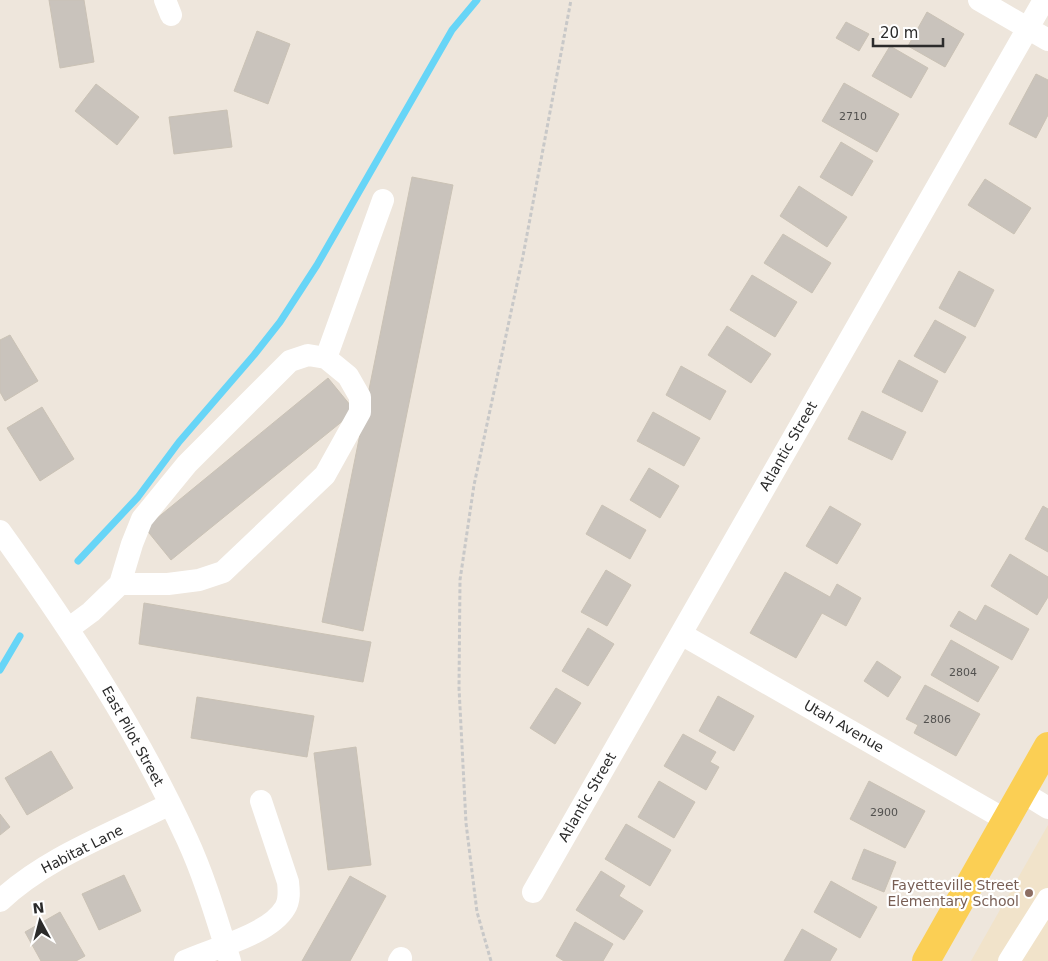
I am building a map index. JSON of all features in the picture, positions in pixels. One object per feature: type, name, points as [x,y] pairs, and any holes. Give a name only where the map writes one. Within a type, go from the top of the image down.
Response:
[{"type":"main road","points":[[926,961],[1048,746]]},
{"type":"street","points":[[979,0],[1048,40]]},
{"type":"street","name":"Atlantic Street","points":[[533,892],[1044,0]]},
{"type":"street","points":[[326,358],[383,200]]},
{"type":"street","points":[[68,628],[91,612],[120,584],[142,519],[187,464],[290,361],[308,355],[326,358],[348,376],[360,397],[360,412],[325,475],[223,572],[199,580],[168,584],[120,584]]},
{"type":"street","name":"East Pilot Street","points":[[0,531],[68,628],[113,697],[188,840],[227,953]]},
{"type":"street","name":"Utah Avenue","points":[[680,634],[1006,820]]},
{"type":"street","points":[[1022,792],[1048,808]]},
{"type":"street","points":[[185,961],[227,953],[274,921],[286,908],[289,894],[288,882],[261,801]]},
{"type":"street","name":"Habitat Lane","points":[[0,901],[19,883],[49,865],[170,804]]},
{"type":"street","points":[[1009,961],[1048,899]]},
{"type":"path","points":[[491,961],[476,912],[466,822],[459,688],[460,580],[474,485],[523,256],[571,0]]},
{"type":"shaded area","name":"Fayetteville Street Elementary School","points":[[1048,825],[1048,961],[971,961]]},
{"type":"building","points":[[49,0],[84,0],[94,62],[60,68]]},
{"type":"building","points":[[927,12],[964,34],[945,67],[908,46]]},
{"type":"building","points":[[846,22],[869,34],[859,51],[836,38]]},
{"type":"building","points":[[257,31],[290,44],[268,104],[234,91]]},
{"type":"building","points":[[890,46],[928,68],[911,98],[872,76]]},
{"type":"building","points":[[1036,74],[1048,80],[1048,115],[1036,138],[1009,124]]},
{"type":"building","points":[[844,83],[899,114],[877,152],[822,121]]},
{"type":"building","points":[[96,84],[139,117],[117,145],[75,111]]},
{"type":"building","points":[[227,110],[232,147],[174,154],[169,117]]},
{"type":"building","points":[[841,142],[873,161],[852,196],[820,177]]},
{"type":"building","points":[[412,177],[453,185],[363,631],[322,622]]},
{"type":"building","points":[[985,179],[1031,208],[1014,234],[968,205]]},
{"type":"building","points":[[799,186],[847,217],[827,247],[780,216]]},
{"type":"building","points":[[783,234],[831,263],[812,293],[764,263]]},
{"type":"building","points":[[959,271],[994,290],[975,327],[939,308]]},
{"type":"building","points":[[752,275],[797,302],[775,337],[730,310]]},
{"type":"building","points":[[935,320],[966,337],[945,373],[914,356]]},
{"type":"building","points":[[727,326],[771,354],[751,383],[708,355]]},
{"type":"building","points":[[10,335],[38,381],[5,401],[0,392],[0,340]]},
{"type":"building","points":[[899,360],[938,381],[922,412],[882,392]]},
{"type":"building","points":[[681,366],[726,391],[710,420],[666,395]]},
{"type":"building","points":[[328,378],[355,411],[171,560],[145,528]]},
{"type":"building","points":[[42,407],[74,459],[40,481],[7,428]]},
{"type":"building","points":[[862,411],[906,432],[892,460],[848,439]]},
{"type":"building","points":[[653,412],[700,438],[684,466],[637,441]]},
{"type":"building","points":[[649,468],[679,486],[660,518],[630,500]]},
{"type":"building","points":[[602,505],[646,530],[630,559],[586,534]]},
{"type":"building","points":[[830,506],[861,524],[837,564],[806,546]]},
{"type":"building","points":[[1043,506],[1048,509],[1048,552],[1025,539]]},
{"type":"building","points":[[1010,554],[1048,577],[1048,597],[1037,615],[991,586]]},
{"type":"building","points":[[606,570],[631,585],[607,626],[581,612]]},
{"type":"building","points":[[785,572],[830,597],[837,584],[861,598],[846,626],[822,613],[796,658],[750,633]]},
{"type":"building","points":[[144,603],[371,642],[363,682],[139,644]]},
{"type":"building","points":[[985,605],[1029,629],[1012,660],[950,626],[959,611],[976,621]]},
{"type":"building","points":[[588,628],[614,644],[588,686],[562,671]]},
{"type":"building","points":[[951,640],[999,667],[978,702],[931,675]]},
{"type":"building","points":[[877,661],[901,677],[888,697],[864,681]]},
{"type":"building","points":[[925,685],[980,714],[956,756],[914,733],[918,725],[906,719]]},
{"type":"building","points":[[556,688],[581,703],[555,744],[530,728]]},
{"type":"building","points":[[718,696],[754,716],[734,751],[699,731]]},
{"type":"building","points":[[197,697],[314,716],[307,757],[191,738]]},
{"type":"building","points":[[683,734],[716,752],[710,762],[719,767],[706,790],[664,766]]},
{"type":"building","points":[[356,747],[371,865],[328,870],[314,753]]},
{"type":"building","points":[[51,751],[73,788],[27,815],[5,778]]},
{"type":"building","points":[[659,781],[695,802],[674,838],[638,817]]},
{"type":"building","points":[[869,781],[925,811],[905,848],[850,819]]},
{"type":"building","points":[[0,814],[10,827],[0,835]]},
{"type":"building","points":[[626,824],[671,850],[650,886],[605,859]]},
{"type":"building","points":[[864,849],[896,862],[884,892],[852,879]]},
{"type":"building","points":[[601,871],[625,886],[619,896],[643,911],[624,940],[576,910]]},
{"type":"building","points":[[124,875],[141,911],[99,930],[82,894]]},
{"type":"building","points":[[350,876],[386,896],[350,961],[302,961]]},
{"type":"building","points":[[831,881],[877,907],[860,938],[814,912]]},
{"type":"building","points":[[60,912],[85,956],[76,961],[41,961],[25,932]]},
{"type":"building","points":[[575,922],[613,944],[603,961],[564,961],[556,956]]},
{"type":"building","points":[[802,929],[837,949],[830,961],[784,961]]},
{"type":"waterway","points":[[78,561],[138,497],[179,442],[280,322],[317,265],[452,30],[477,0]]},
{"type":"waterway","points":[[0,670],[20,636]]},
{"type":"place","name":"Fayetteville Street Elementary School","points":[[1029,893]]}]
